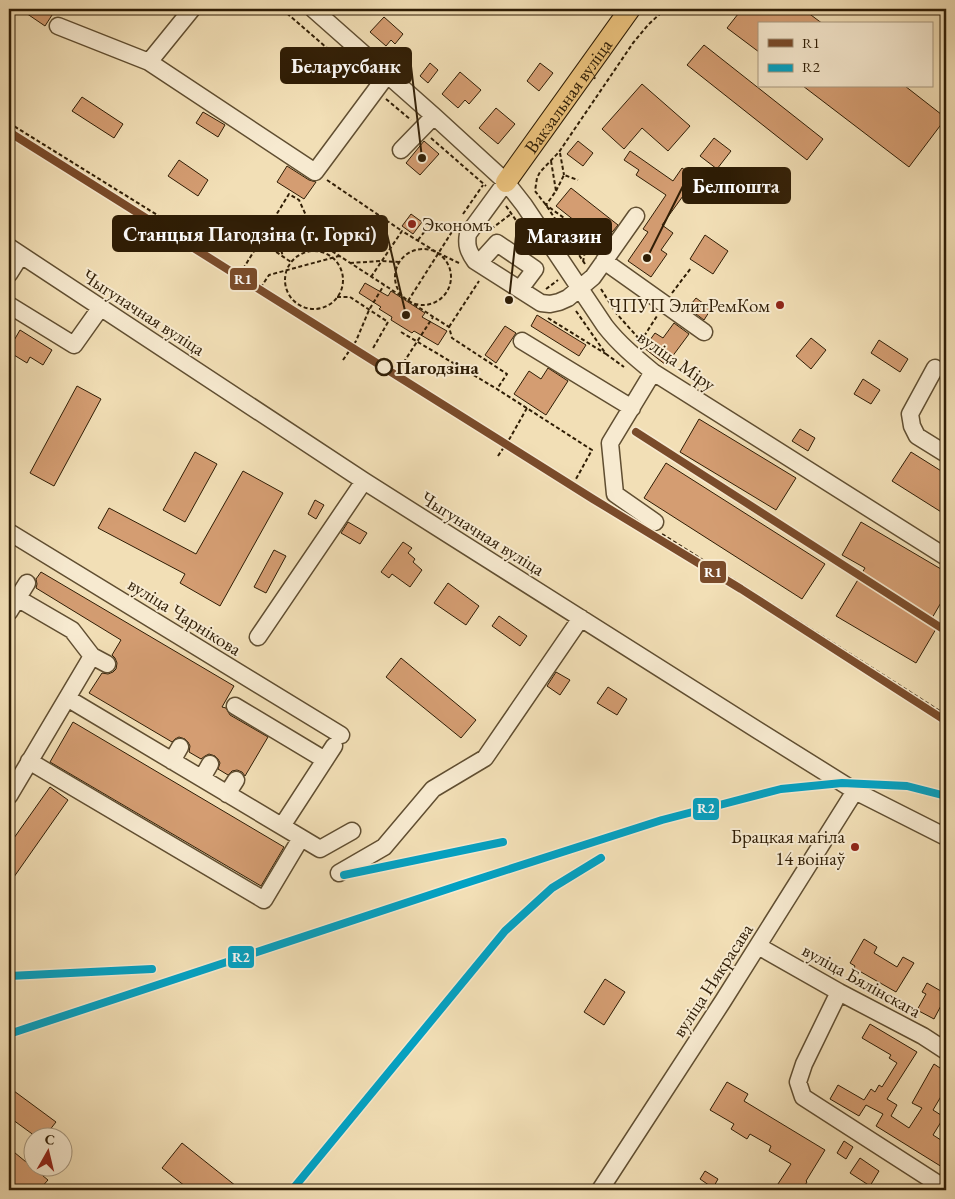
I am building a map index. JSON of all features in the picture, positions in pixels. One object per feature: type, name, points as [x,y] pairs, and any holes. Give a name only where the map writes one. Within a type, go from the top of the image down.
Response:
[{"type":"main road","name":"Вакзальная вуліца","points":[[506,182],[630,9]]},
{"type":"street","points":[[149,62],[192,9]]},
{"type":"street","name":"вуліца Міру","points":[[312,9],[506,182],[524,205],[596,314],[629,352],[653,372],[946,557]]},
{"type":"street","points":[[58,26],[149,62],[314,172],[387,75]]},
{"type":"street","points":[[401,150],[434,116]]},
{"type":"street","points":[[506,182],[468,234],[466,242],[468,252],[480,270],[541,302],[550,304],[568,298],[593,277],[636,216]]},
{"type":"street","points":[[480,270],[497,243],[535,269],[520,290]]},
{"type":"street","points":[[9,274],[15,251]]},
{"type":"street","name":"Чыгуначная вуліца","points":[[15,251],[364,481],[581,618],[855,790],[946,837]]},
{"type":"street","points":[[607,257],[665,304],[704,332]]},
{"type":"street","points":[[9,305],[74,345],[101,307]]},
{"type":"street","points":[[522,341],[632,408]]},
{"type":"street","points":[[934,368],[910,414],[912,426],[917,436],[946,454]]},
{"type":"street","points":[[653,372],[610,443],[615,494],[658,527]]},
{"type":"street","points":[[258,637],[364,481]]},
{"type":"street","name":"вуліца Чарнікова","points":[[9,532],[337,740],[325,760]]},
{"type":"street","points":[[27,583],[13,605],[72,630],[92,656],[107,664]]},
{"type":"street","points":[[339,873],[384,848],[433,790],[485,758],[581,618]]},
{"type":"street","points":[[9,796],[92,656]]},
{"type":"street","points":[[67,698],[206,771],[232,787],[282,826],[320,849],[352,831]]},
{"type":"street","points":[[234,706],[325,760],[282,826]]},
{"type":"street","points":[[29,761],[264,900],[301,838]]},
{"type":"street","name":"вуліца Някрасава","points":[[600,1190],[758,946],[855,790]]},
{"type":"street","name":"вуліца Бялінскага","points":[[758,946],[946,1050]]},
{"type":"street","points":[[839,992],[804,1064],[798,1082],[803,1097],[946,1189]]},
{"type":"path","points":[[538,196],[535,191],[540,172],[559,152],[633,43],[665,9]]},
{"type":"path","points":[[9,123],[204,244]]},
{"type":"path","points":[[559,152],[564,175],[546,205],[588,235],[607,257]]},
{"type":"path","points":[[551,161],[556,191]]},
{"type":"path","points":[[314,172],[402,231],[418,240],[438,253],[444,257],[451,277],[447,291],[442,297],[430,304],[422,305],[408,301],[398,290],[395,276],[399,262],[404,256],[410,252],[424,249],[431,250],[438,253],[458,263]]},
{"type":"path","points":[[564,175],[578,180]]},
{"type":"path","points":[[463,215],[484,184]]},
{"type":"path","points":[[243,269],[289,194],[299,200],[318,242],[449,327],[452,338],[506,374],[497,389]]},
{"type":"path","points":[[488,231],[511,214]]},
{"type":"path","points":[[274,219],[283,257]]},
{"type":"path","points":[[408,301],[458,222]]},
{"type":"path","points":[[371,277],[402,231]]},
{"type":"path","points":[[418,240],[425,231]]},
{"type":"path","points":[[583,262],[588,235]]},
{"type":"path","points":[[260,241],[291,262]]},
{"type":"path","points":[[308,251],[322,252],[332,258],[339,264],[343,278],[337,297],[332,302],[319,308],[306,307],[294,300],[286,288],[285,282],[286,270],[291,262],[308,251]]},
{"type":"path","points":[[450,259],[456,255]]},
{"type":"path","points":[[256,293],[269,275],[339,256]]},
{"type":"path","points":[[350,263],[399,262]]},
{"type":"path","points":[[665,304],[691,268]]},
{"type":"path","points":[[449,327],[480,270]]},
{"type":"path","points":[[544,290],[564,276]]},
{"type":"path","points":[[343,360],[356,341],[369,310],[384,285]]},
{"type":"path","points":[[337,297],[350,297],[388,322],[372,350]]},
{"type":"path","points":[[400,368],[433,317]]},
{"type":"path","points":[[549,318],[606,354]]},
{"type":"path","points":[[401,332],[497,389],[592,450],[576,479]]},
{"type":"path","points":[[498,456],[527,408]]},
{"type":"path","points":[[658,527],[946,715]]},
{"type":"building","points":[[20,9],[49,9],[54,12],[45,26]]},
{"type":"building","points":[[742,9],[803,9],[820,22],[758,22],[758,51],[727,28]]},
{"type":"building","points":[[384,17],[403,34],[395,44],[391,40],[386,46],[370,32]]},
{"type":"building","points":[[704,45],[823,139],[807,160],[687,65]]},
{"type":"building","points":[[430,63],[438,70],[428,83],[420,76]]},
{"type":"building","points":[[540,63],[553,73],[539,91],[527,81]]},
{"type":"building","points":[[460,72],[481,90],[469,104],[465,100],[458,108],[442,94]]},
{"type":"building","points":[[642,84],[690,126],[668,151],[642,128],[624,149],[602,129]]},
{"type":"building","points":[[806,88],[908,88],[946,118],[909,167]]},
{"type":"building","points":[[82,97],[123,124],[114,138],[72,111]]},
{"type":"building","points":[[496,108],[515,124],[498,144],[479,128]]},
{"type":"building","points":[[203,112],[225,125],[218,137],[196,123]]},
{"type":"building","points":[[714,138],[731,151],[717,169],[700,156]]},
{"type":"building","points":[[424,141],[439,154],[420,175],[406,163]]},
{"type":"building","points":[[578,141],[593,153],[583,166],[567,154]]},
{"type":"building","points":[[630,151],[673,181],[682,168],[696,178],[662,225],[673,233],[661,250],[667,254],[651,277],[628,261],[648,232],[643,229],[666,195],[636,175],[639,170],[624,160]]},
{"type":"building","points":[[179,160],[208,180],[198,196],[168,176]]},
{"type":"building","points":[[287,166],[309,180],[316,182],[304,199],[277,182]]},
{"type":"building","points":[[571,188],[618,225],[603,243],[556,206]]},
{"type":"building","name":"Экономъ","points":[[411,214],[422,222],[413,234],[402,226]]},
{"type":"building","points":[[705,235],[728,251],[713,274],[690,259]]},
{"type":"building","points":[[365,283],[388,296],[391,291],[425,313],[422,317],[447,331],[438,345],[414,331],[412,333],[391,320],[392,317],[379,309],[381,307],[359,293]]},
{"type":"building","points":[[696,298],[711,309],[704,320],[688,308]]},
{"type":"building","points":[[537,315],[586,345],[579,356],[531,326]]},
{"type":"building","points":[[674,323],[689,334],[666,365],[644,348],[655,333],[663,338]]},
{"type":"building","points":[[505,326],[516,333],[496,363],[485,355]]},
{"type":"building","points":[[20,330],[52,350],[43,365],[30,357],[27,363],[9,352]]},
{"type":"building","points":[[811,338],[826,350],[811,369],[796,356]]},
{"type":"building","points":[[879,340],[908,359],[900,372],[871,353]]},
{"type":"building","points":[[548,368],[568,381],[546,415],[514,394],[529,371],[541,379]]},
{"type":"building","points":[[863,379],[880,390],[871,404],[854,394]]},
{"type":"building","points":[[77,386],[101,399],[54,486],[30,473]]},
{"type":"building","points":[[699,419],[796,478],[776,510],[680,452]]},
{"type":"building","points":[[800,429],[815,438],[808,451],[792,441]]},
{"type":"building","points":[[195,452],[217,464],[185,522],[163,510]]},
{"type":"building","points":[[911,452],[946,474],[946,515],[892,481]]},
{"type":"building","points":[[666,463],[825,564],[802,599],[644,498]]},
{"type":"building","points":[[243,471],[283,493],[220,606],[180,583],[185,574],[98,528],[109,508],[196,554]]},
{"type":"building","points":[[315,500],[324,505],[316,519],[308,514]]},
{"type":"building","points":[[348,522],[367,533],[360,544],[341,533]]},
{"type":"building","points":[[861,522],[946,572],[946,594],[928,625],[936,629],[916,663],[836,616],[865,568],[842,555]]},
{"type":"building","points":[[403,542],[412,548],[408,553],[415,559],[413,562],[422,570],[410,587],[392,574],[389,578],[381,572]]},
{"type":"building","points":[[274,550],[286,556],[266,593],[254,587]]},
{"type":"building","points":[[41,572],[234,686],[222,707],[226,708],[230,715],[268,737],[245,776],[237,770],[232,771],[228,775],[218,769],[220,763],[215,756],[209,754],[201,759],[189,752],[190,746],[185,739],[179,737],[172,742],[89,693],[102,673],[108,674],[116,669],[117,663],[112,655],[121,640],[36,588],[36,579]]},
{"type":"building","points":[[448,583],[479,606],[466,625],[434,603]]},
{"type":"building","points":[[499,616],[527,636],[520,646],[492,626]]},
{"type":"building","points":[[401,658],[476,720],[461,738],[386,677]]},
{"type":"building","points":[[556,672],[570,680],[560,695],[547,686]]},
{"type":"building","points":[[608,687],[627,699],[617,715],[597,703]]},
{"type":"building","points":[[73,722],[284,847],[261,886],[50,762]]},
{"type":"building","points":[[50,787],[68,800],[9,884],[9,845]]},
{"type":"building","points":[[864,939],[877,947],[874,953],[897,967],[903,957],[914,963],[896,992],[854,968],[855,966],[850,963]]},
{"type":"building","points":[[605,979],[625,992],[604,1025],[584,1012]]},
{"type":"building","points":[[927,983],[946,994],[934,1019],[917,1010],[926,994],[922,992]]},
{"type":"building","points":[[870,1024],[917,1052],[887,1099],[897,1105],[891,1116],[909,1128],[922,1108],[912,1103],[934,1064],[946,1072],[946,1088],[933,1110],[944,1117],[933,1135],[944,1142],[941,1147],[946,1150],[946,1160],[942,1167],[876,1126],[883,1114],[866,1105],[859,1116],[830,1099],[838,1085],[864,1100],[871,1089],[875,1092],[879,1085],[882,1087],[897,1063],[889,1058],[891,1055],[862,1038]]},
{"type":"building","points":[[727,1082],[748,1094],[744,1101],[825,1150],[802,1190],[774,1190],[791,1164],[769,1151],[771,1146],[750,1134],[747,1139],[731,1129],[734,1124],[710,1110]]},
{"type":"building","points":[[14,1091],[56,1122],[53,1126],[22,1126],[9,1117],[9,1099]]},
{"type":"building","points":[[844,1141],[853,1147],[846,1159],[837,1153]]},
{"type":"building","points":[[182,1143],[241,1190],[190,1190],[162,1168]]},
{"type":"building","points":[[9,1148],[22,1159],[22,1176],[43,1176],[48,1180],[39,1190],[9,1190]]},
{"type":"building","points":[[860,1158],[879,1171],[870,1186],[850,1173]]},
{"type":"building","points":[[705,1171],[718,1179],[713,1188],[700,1179]]},
{"type":"transit line","name":"R1","points":[[9,132],[593,499],[741,589],[946,721]]},
{"type":"transit line","name":"R1","points":[[636,432],[946,631]]},
{"type":"transit line","name":"R2","points":[[9,1034],[662,820],[781,789],[842,783],[907,786],[946,796]]},
{"type":"transit line","name":"R2","points":[[344,875],[503,842]]},
{"type":"transit line","name":"R2","points":[[292,1190],[505,931],[552,888],[601,858]]},
{"type":"transit line","name":"R2","points":[[9,976],[152,969]]},
{"type":"place","name":"Беларусбанк","points":[[422,158]]},
{"type":"place","name":"Экономъ","points":[[412,224]]},
{"type":"place","name":"Белпошта","points":[[647,258]]},
{"type":"place","name":"Магазин","points":[[509,300]]},
{"type":"place","name":"ЧПУП ЭлитРемКом","points":[[780,305]]},
{"type":"place","name":"Станцыя Пагодзіна (г. Горкі)","points":[[406,315]]},
{"type":"place","name":"Пагодзіна","points":[[384,367]]},
{"type":"place","name":"Брацкая магіла 14 воінаў","points":[[855,847]]}]
